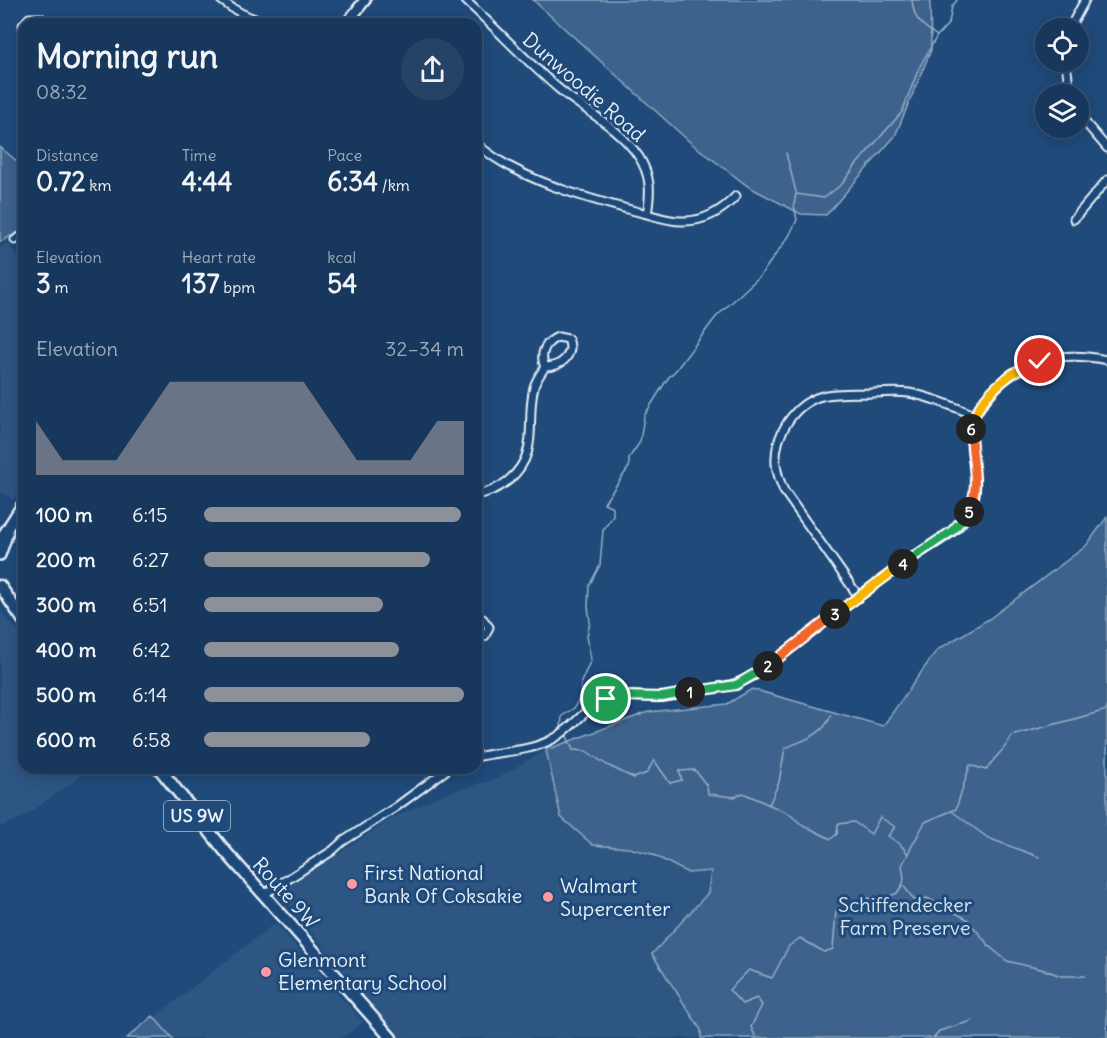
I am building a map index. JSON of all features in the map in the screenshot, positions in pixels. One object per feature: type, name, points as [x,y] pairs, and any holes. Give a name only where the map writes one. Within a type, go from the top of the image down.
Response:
[{"type":"main road","points":[[351,18],[365,0]]},
{"type":"main road","points":[[0,540],[18,512]]},
{"type":"main road","points":[[0,555],[9,528]]},
{"type":"main road","points":[[0,586],[18,613]]},
{"type":"main road","points":[[0,602],[18,616]]},
{"type":"main road","name":"Route 9W","points":[[164,774],[225,851],[391,1038]]},
{"type":"street","points":[[221,0],[250,18]]},
{"type":"street","name":"Dunwoodie Road","points":[[465,0],[557,87],[604,123],[637,154],[644,166],[650,185],[647,214]]},
{"type":"street","points":[[1075,18],[1086,0]]},
{"type":"street","points":[[1089,127],[1107,148]]},
{"type":"street","points":[[482,148],[509,166],[578,196],[676,221],[698,220],[719,211],[735,196]]},
{"type":"street","points":[[1074,219],[1107,180]]},
{"type":"street","points":[[482,494],[502,486],[518,472],[526,459],[530,443],[534,385],[545,367],[542,356],[548,342],[558,337],[568,339],[570,350],[566,359],[556,366],[545,367]]},
{"type":"street","points":[[482,756],[550,741],[594,705],[612,698],[669,696],[731,686],[773,663],[910,559],[946,536],[967,516],[975,489],[971,432],[975,415],[1002,381],[1025,366],[1065,357],[1107,360]]},
{"type":"street","points":[[859,597],[784,491],[777,470],[777,449],[788,421],[809,402],[834,394],[906,393],[921,395],[975,415]]},
{"type":"street","points":[[482,619],[489,627],[482,638]]},
{"type":"street","points":[[263,895],[332,851],[441,774]]},
{"type":"shaded area","points":[[8,243],[18,259],[18,492],[13,500],[0,491],[0,247]]},
{"type":"shaded area","points":[[0,611],[18,630],[18,774],[81,774],[79,778],[22,818],[0,827]]},
{"type":"shaded area","points":[[546,750],[561,817],[593,845],[629,848],[652,854],[688,873],[711,871],[708,893],[652,954],[701,1030],[701,1038],[396,1038],[371,1003],[278,893],[391,819],[443,794],[496,779]]},
{"type":"shaded area","name":"Glenmont Elementary School","points":[[275,923],[363,1022],[342,1038],[128,1038]]},
{"type":"green space","points":[[533,0],[930,0],[931,50],[895,136],[826,215],[801,214],[749,187],[691,143]]},
{"type":"green space","points":[[0,147],[18,162],[18,232],[0,242]]},
{"type":"green space","name":"Schiffendecker Farm Preserve","points":[[1107,517],[1107,1038],[701,1038],[701,1030],[652,954],[708,893],[711,871],[688,873],[652,854],[629,848],[593,845],[561,817],[546,750],[648,712],[727,704],[752,689],[883,726],[937,650],[989,619],[1086,546]]},
{"type":"green space","points":[[153,1016],[172,1038],[127,1038]]},
{"type":"waterway","points":[[912,0],[914,13],[919,21],[937,36]]},
{"type":"waterway","points":[[563,729],[562,716],[574,708],[581,695],[581,682],[591,660],[587,636],[590,622],[589,586],[600,565],[603,530],[613,516],[613,507],[604,503],[629,467],[629,458],[640,442],[644,416],[668,378],[716,317],[760,276],[789,236],[797,220],[794,205],[796,194],[824,198],[842,184],[902,112],[919,68],[937,36],[949,23],[952,7],[957,0]]},
{"type":"waterway","points":[[786,153],[796,192]]},
{"type":"waterway","points":[[908,853],[925,822],[956,809],[970,765],[986,770],[1012,736],[1107,710]]},
{"type":"waterway","points":[[769,805],[779,782],[785,748],[818,732],[828,722],[831,715]]},
{"type":"waterway","points":[[566,734],[573,750],[586,751],[607,765],[634,778],[647,773],[654,760],[670,783],[682,780],[679,771],[695,770],[707,786],[708,794],[734,797],[743,793],[788,813],[801,824],[831,839],[837,834],[838,824],[854,822],[871,834],[880,817],[895,827],[888,836],[900,844],[908,854],[902,865],[903,884],[897,893],[878,901],[869,898],[851,907],[842,902],[836,911],[833,949],[824,952],[800,938],[789,946],[772,978],[749,970],[729,990],[742,1004],[757,998],[762,1005],[751,1027],[756,1038]]},
{"type":"waterway","points":[[953,812],[988,838],[1039,857]]},
{"type":"waterway","points":[[903,885],[914,900],[927,898],[967,919],[990,947],[1007,961],[1061,976],[1085,976]]},
{"type":"waterway","points":[[934,1038],[939,1031],[972,1021]]},
{"type":"place","name":"First National Bank Of Coksakie","points":[[352,884]]},
{"type":"place","name":"Walmart Supercenter","points":[[548,897]]},
{"type":"place","name":"Glenmont Elementary School","points":[[266,972]]},
{"type":"route","points":[[606,699],[620,696],[669,696],[731,686],[742,682],[773,663],[807,635],[952,531],[969,512],[973,501],[976,477],[971,432],[973,418],[997,386],[1011,373],[1040,361]]}]
